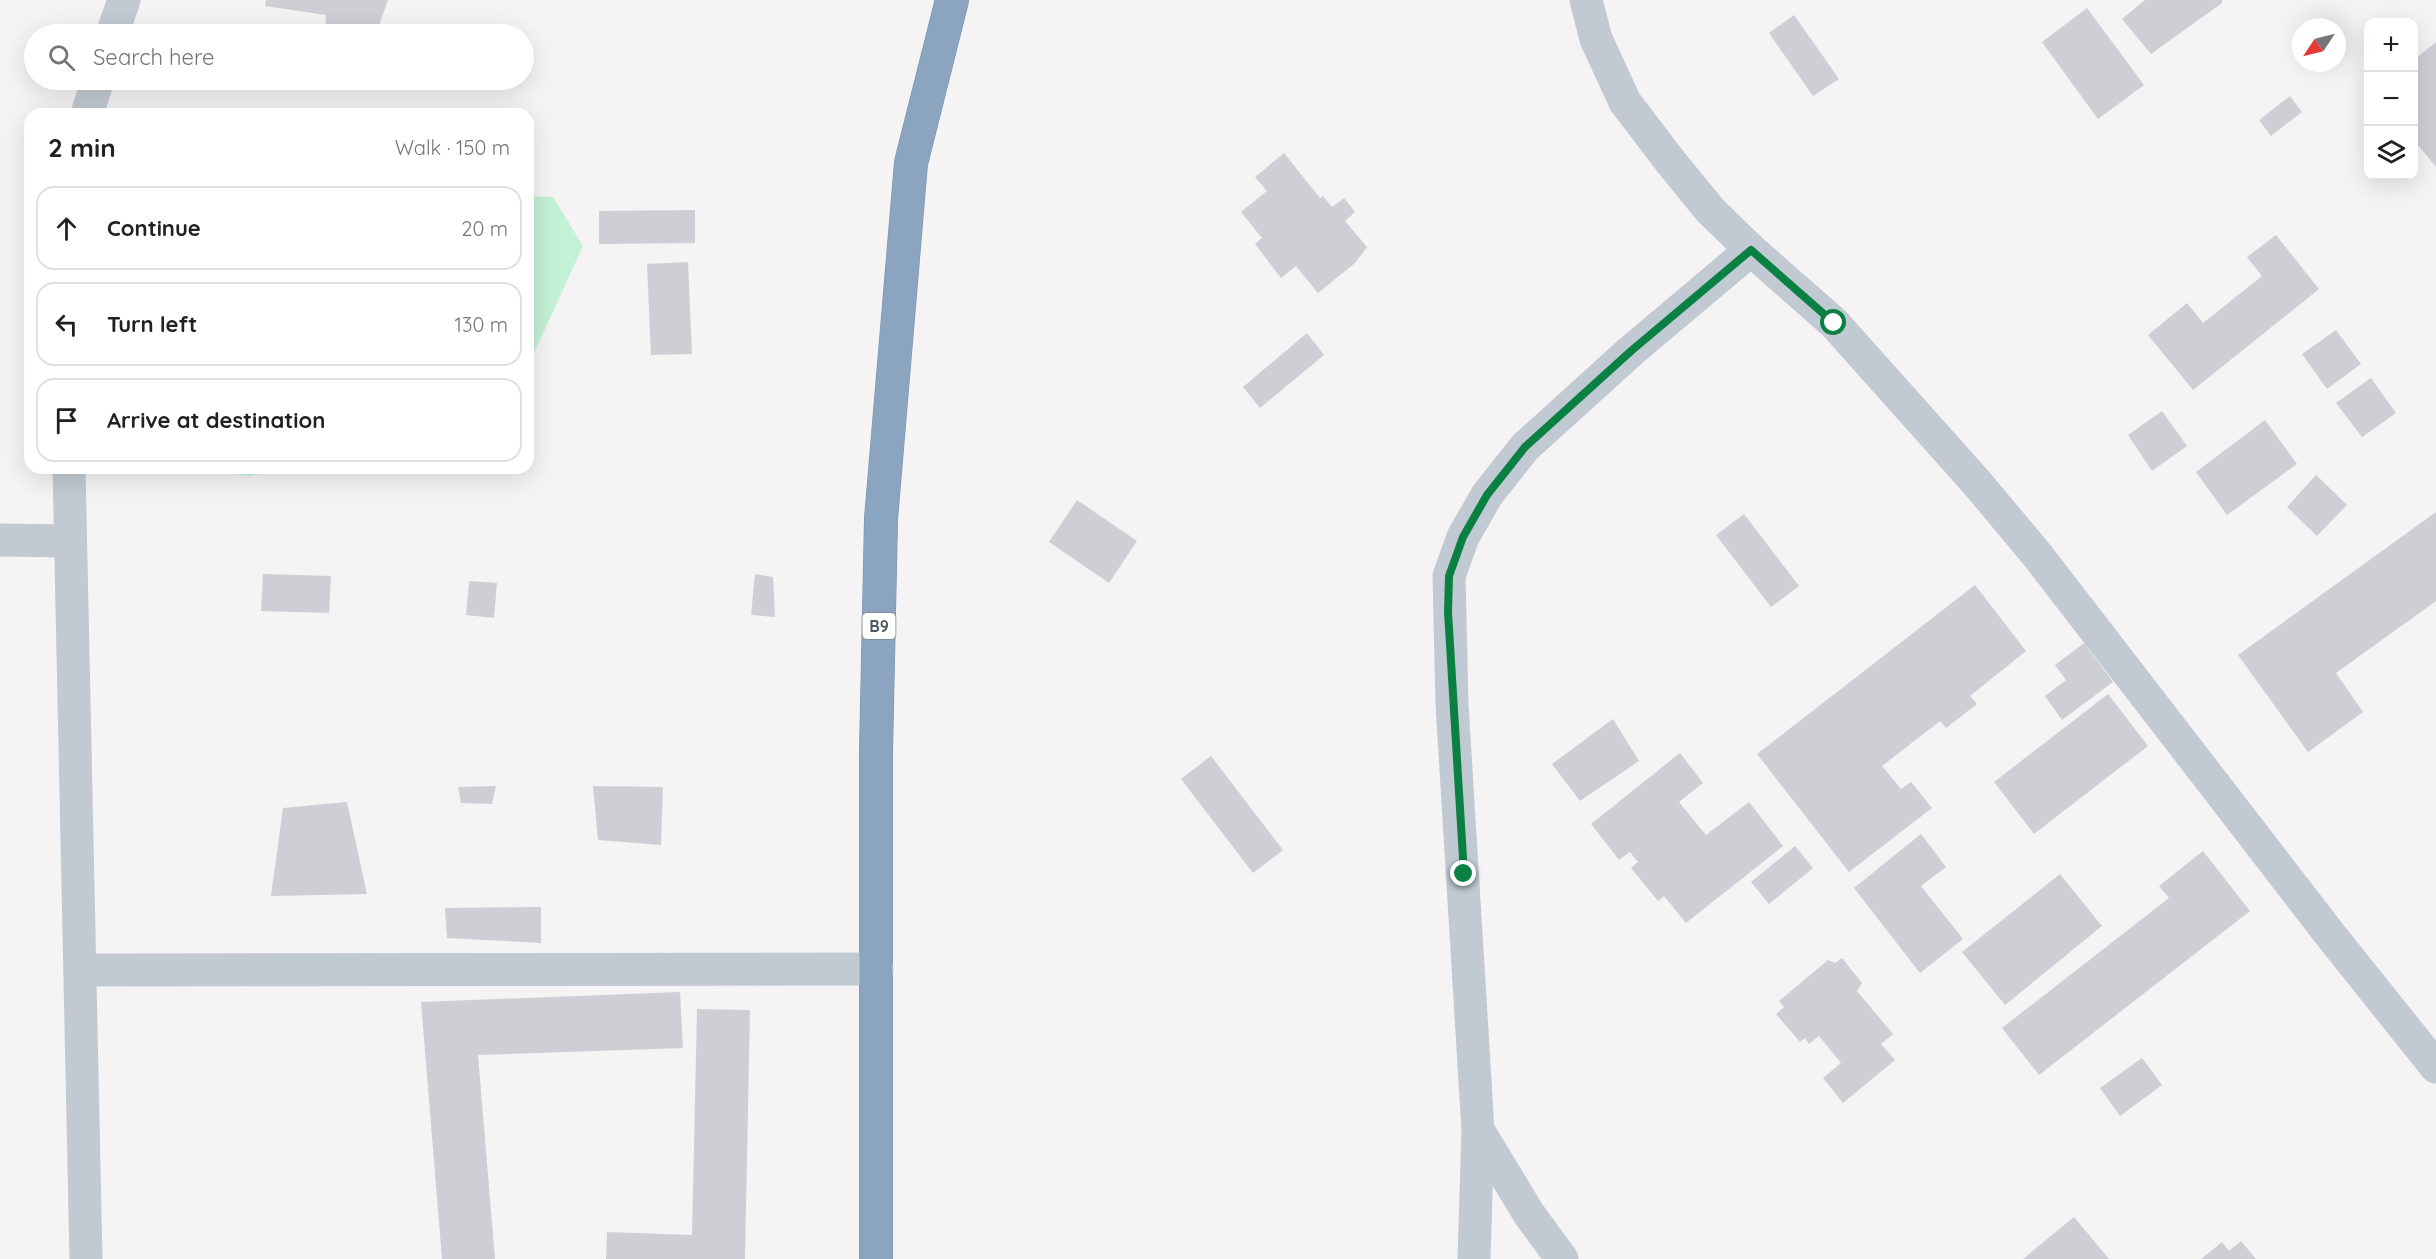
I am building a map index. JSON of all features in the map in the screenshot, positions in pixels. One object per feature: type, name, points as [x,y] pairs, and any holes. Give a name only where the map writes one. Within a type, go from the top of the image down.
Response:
[{"type":"highway","name":"B9","points":[[876,1259],[876,753],[881,519],[897,298],[911,163],[952,0]]},
{"type":"street","points":[[116,24],[124,0]]},
{"type":"street","points":[[1586,0],[1596,39],[1625,102],[1710,210],[1751,250],[1834,323],[1977,483],[2038,556],[2325,928],[2436,1067]]},
{"type":"street","points":[[89,108],[95,90]]},
{"type":"street","points":[[1474,1259],[1478,1130],[1452,704],[1449,576],[1463,537],[1487,495],[1525,447],[1631,351],[1751,250]]},
{"type":"street","points":[[69,474],[86,1259]]},
{"type":"street","points":[[0,540],[70,541]]},
{"type":"street","points":[[80,970],[877,969]]},
{"type":"street","points":[[1478,1130],[1529,1214],[1562,1259]]},
{"type":"green space","points":[[534,196],[553,197],[583,246],[534,353]]},
{"type":"green space","points":[[236,474],[260,474],[249,476]]},
{"type":"building","points":[[266,0],[388,0],[380,24],[326,24],[326,15],[265,6]]},
{"type":"building","points":[[2145,0],[2222,0],[2222,3],[2151,54],[2122,19]]},
{"type":"building","points":[[2087,8],[2144,85],[2098,119],[2042,42]]},
{"type":"building","points":[[1794,15],[1839,79],[1813,96],[1769,33]]},
{"type":"building","points":[[2436,42],[2436,167],[2418,147],[2418,57]]},
{"type":"building","points":[[2290,96],[2302,112],[2271,136],[2259,120]]},
{"type":"building","points":[[1284,153],[1320,198],[1323,196],[1332,207],[1344,198],[1355,212],[1345,221],[1367,247],[1355,263],[1318,293],[1296,266],[1281,278],[1255,244],[1262,238],[1241,212],[1267,191],[1255,177]]},
{"type":"building","points":[[695,210],[695,243],[599,244],[599,211]]},
{"type":"building","points":[[2276,235],[2319,289],[2193,390],[2148,335],[2187,303],[2203,323],[2262,276],[2247,257]]},
{"type":"building","points":[[688,262],[692,354],[651,355],[647,264]]},
{"type":"building","points":[[2336,330],[2361,364],[2327,389],[2302,354]]},
{"type":"building","points":[[1307,333],[1324,355],[1260,408],[1243,387]]},
{"type":"building","points":[[2371,378],[2396,413],[2362,437],[2336,403]]},
{"type":"building","points":[[2162,411],[2187,446],[2152,471],[2128,435]]},
{"type":"building","points":[[2265,420],[2297,464],[2227,515],[2196,472]]},
{"type":"building","points":[[2316,475],[2347,505],[2317,536],[2287,507]]},
{"type":"building","points":[[1077,500],[1137,541],[1109,583],[1049,542]]},
{"type":"building","points":[[2436,512],[2436,601],[2336,673],[2363,712],[2308,752],[2238,655]]},
{"type":"building","points":[[1744,514],[1799,586],[1771,607],[1716,535]]},
{"type":"building","points":[[263,574],[331,576],[329,613],[261,611]]},
{"type":"building","points":[[755,574],[773,577],[775,617],[751,615]]},
{"type":"building","points":[[469,581],[497,583],[494,618],[466,615]]},
{"type":"building","points":[[1975,585],[2026,651],[1970,696],[1977,704],[1946,728],[1940,721],[1882,766],[1901,789],[1911,782],[1932,808],[1849,872],[1757,754]]},
{"type":"building","points":[[2084,643],[2113,682],[2062,720],[2045,696],[2066,680],[2055,665]]},
{"type":"building","points":[[2108,694],[2148,746],[2034,834],[1994,782]]},
{"type":"building","points":[[1613,719],[1639,761],[1580,801],[1552,764]]},
{"type":"building","points":[[1680,753],[1703,783],[1679,802],[1706,835],[1749,802],[1783,846],[1686,923],[1664,896],[1658,901],[1631,868],[1638,862],[1630,852],[1619,860],[1591,824]]},
{"type":"building","points":[[1211,756],[1283,850],[1253,873],[1181,779]]},
{"type":"building","points":[[496,786],[492,804],[461,803],[458,787]]},
{"type":"building","points":[[593,786],[663,787],[661,845],[598,840]]},
{"type":"building","points":[[347,802],[367,894],[271,896],[283,808]]},
{"type":"building","points":[[1921,834],[1946,867],[1921,886],[1963,939],[1920,973],[1854,888]]},
{"type":"building","points":[[1795,846],[1813,868],[1769,904],[1751,882]]},
{"type":"building","points":[[2203,851],[2250,911],[2039,1075],[2002,1028],[2169,898],[2159,886]]},
{"type":"building","points":[[2060,874],[2102,926],[2005,1005],[1962,952]]},
{"type":"building","points":[[541,907],[541,943],[447,938],[445,908]]},
{"type":"building","points":[[1842,958],[1862,983],[1857,991],[1893,1034],[1881,1044],[1895,1060],[1843,1103],[1823,1078],[1841,1063],[1819,1036],[1809,1044],[1805,1038],[1800,1042],[1776,1014],[1784,1007],[1779,1001],[1828,960],[1835,963]]},
{"type":"building","points":[[680,992],[683,1048],[478,1055],[495,1259],[442,1259],[421,1002]]},
{"type":"building","points":[[697,1009],[750,1010],[745,1259],[606,1259],[607,1232],[692,1235]]},
{"type":"building","points":[[2142,1058],[2162,1085],[2120,1116],[2100,1088]]},
{"type":"building","points":[[2074,1217],[2109,1259],[2023,1259]]},
{"type":"building","points":[[2241,1241],[2256,1259],[2201,1259],[2222,1242],[2229,1251]]},
{"type":"route","points":[[1464,874],[1452,704],[1448,612],[1449,576],[1463,537],[1487,495],[1525,447],[1631,351],[1751,250],[1834,323]]}]
